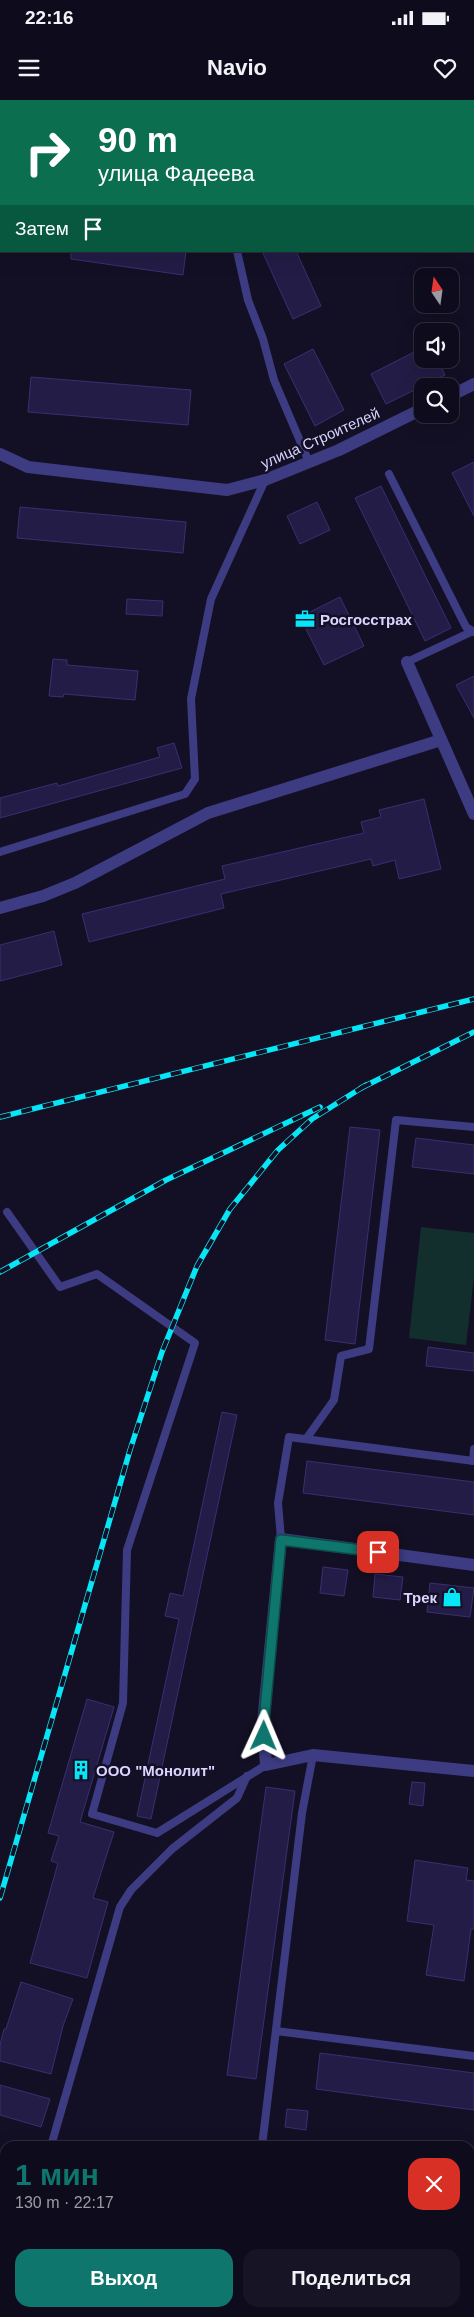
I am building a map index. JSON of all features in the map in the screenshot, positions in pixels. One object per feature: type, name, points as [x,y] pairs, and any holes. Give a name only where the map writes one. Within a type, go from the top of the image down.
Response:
[{"type":"street","points":[[459,392],[474,384]]},
{"type":"street","name":"улица Строителей","points":[[0,454],[28,467],[228,490],[265,480],[339,450],[414,413]]},
{"type":"street","points":[[407,662],[474,814]]},
{"type":"street","points":[[0,908],[43,896],[75,883],[208,813],[442,740]]},
{"type":"street","points":[[474,1565],[281,1540],[264,1722],[266,1765],[313,1755],[474,1772]]},
{"type":"lane","points":[[237,252],[248,300],[263,339],[274,380],[309,462]]},
{"type":"lane","points":[[389,474],[466,627],[473,632]]},
{"type":"lane","points":[[0,852],[185,794],[195,779],[191,698],[211,599],[265,480]]},
{"type":"lane","points":[[407,662],[473,632]]},
{"type":"lane","points":[[306,1439],[334,1400],[341,1356],[369,1349],[396,1120],[474,1127]]},
{"type":"lane","points":[[7,1212],[60,1287],[97,1274],[195,1343],[127,1550],[123,1703],[92,1814],[157,1832],[266,1765]]},
{"type":"lane","points":[[281,1540],[278,1503],[289,1437],[473,1461],[474,1448]]},
{"type":"lane","points":[[263,2141],[302,1813],[313,1755]]},
{"type":"lane","points":[[52,2141],[120,1907],[130,1890],[172,1849],[237,1798],[247,1776]]},
{"type":"lane","points":[[276,2031],[474,2056]]},
{"type":"green space","points":[[421,1227],[474,1233],[474,1277],[466,1345],[409,1338]]},
{"type":"building","points":[[71,252],[186,252],[183,275],[71,259]]},
{"type":"building","points":[[262,252],[296,252],[321,306],[293,319]]},
{"type":"building","points":[[313,349],[344,410],[315,426],[284,364]]},
{"type":"building","points":[[414,352],[414,368],[442,368],[445,375],[439,378],[414,378],[414,390],[386,404],[371,374]]},
{"type":"building","points":[[31,377],[191,390],[188,425],[28,412]]},
{"type":"building","points":[[474,462],[474,516],[452,473]]},
{"type":"building","points":[[381,486],[451,628],[425,641],[355,498]]},
{"type":"building","points":[[317,502],[330,530],[300,544],[287,516]]},
{"type":"building","points":[[20,507],[186,522],[183,553],[17,538]]},
{"type":"building","points":[[340,597],[364,646],[324,665],[300,617]]},
{"type":"building","points":[[127,599],[163,601],[162,616],[126,614]]},
{"type":"building","points":[[53,659],[67,660],[67,665],[138,671],[135,700],[64,694],[63,697],[49,696]]},
{"type":"building","points":[[474,676],[474,718],[456,685]]},
{"type":"building","points":[[174,743],[182,768],[0,818],[0,798],[57,783],[58,786],[160,757],[157,748]]},
{"type":"building","points":[[424,799],[441,869],[399,879],[395,860],[373,866],[371,859],[221,894],[224,908],[89,942],[82,914],[225,879],[222,866],[364,833],[361,822],[381,817],[379,810]]},
{"type":"building","points":[[54,931],[62,965],[0,981],[0,945]]},
{"type":"building","points":[[350,1127],[380,1130],[355,1344],[325,1340]]},
{"type":"building","points":[[416,1138],[474,1145],[474,1174],[412,1167]]},
{"type":"building","points":[[428,1347],[474,1353],[474,1371],[426,1366]]},
{"type":"building","points":[[222,1412],[237,1415],[151,1819],[137,1816],[179,1619],[165,1616],[170,1593],[183,1596]]},
{"type":"building","points":[[307,1461],[474,1482],[474,1515],[303,1493]]},
{"type":"building","points":[[323,1567],[348,1570],[344,1596],[320,1593]]},
{"type":"building","points":[[375,1574],[403,1577],[400,1600],[373,1597]]},
{"type":"building","points":[[430,1583],[474,1588],[470,1617],[427,1612]]},
{"type":"building","points":[[87,1699],[114,1707],[80,1822],[114,1832],[93,1898],[108,1902],[87,1978],[30,1963],[58,1863],[51,1861],[59,1836],[48,1833]]},
{"type":"building","points":[[412,1782],[425,1783],[423,1806],[409,1804]]},
{"type":"building","points":[[266,1787],[295,1791],[256,2079],[227,2075]]},
{"type":"building","points":[[415,1860],[468,1868],[466,1880],[474,1881],[474,1929],[471,1929],[464,1981],[426,1975],[434,1925],[407,1921]]},
{"type":"building","points":[[21,1982],[73,1999],[63,2026],[51,2074],[0,2061],[0,2045],[4,2029],[6,2029]]},
{"type":"building","points":[[320,2053],[474,2073],[474,2110],[316,2089]]},
{"type":"building","points":[[0,2085],[50,2099],[41,2127],[0,2115]]},
{"type":"building","points":[[287,2109],[308,2111],[306,2130],[285,2127]]},
{"type":"railway","points":[[0,1117],[474,999]]},
{"type":"railway","points":[[361,1088],[474,1032]]},
{"type":"railway","points":[[0,1898],[130,1450],[162,1352],[197,1266],[230,1209],[278,1150],[312,1119],[366,1085]]},
{"type":"railway","points":[[0,1272],[166,1180],[320,1107]]},
{"type":"place","name":"Росгосстрах","points":[[305,619]]},
{"type":"place","name":"Трек","points":[[452,1597]]},
{"type":"place","name":"ООО \"Монолит\"","points":[[81,1770]]},
{"type":"route","points":[[264,1736],[281,1540],[378,1552]]}]
